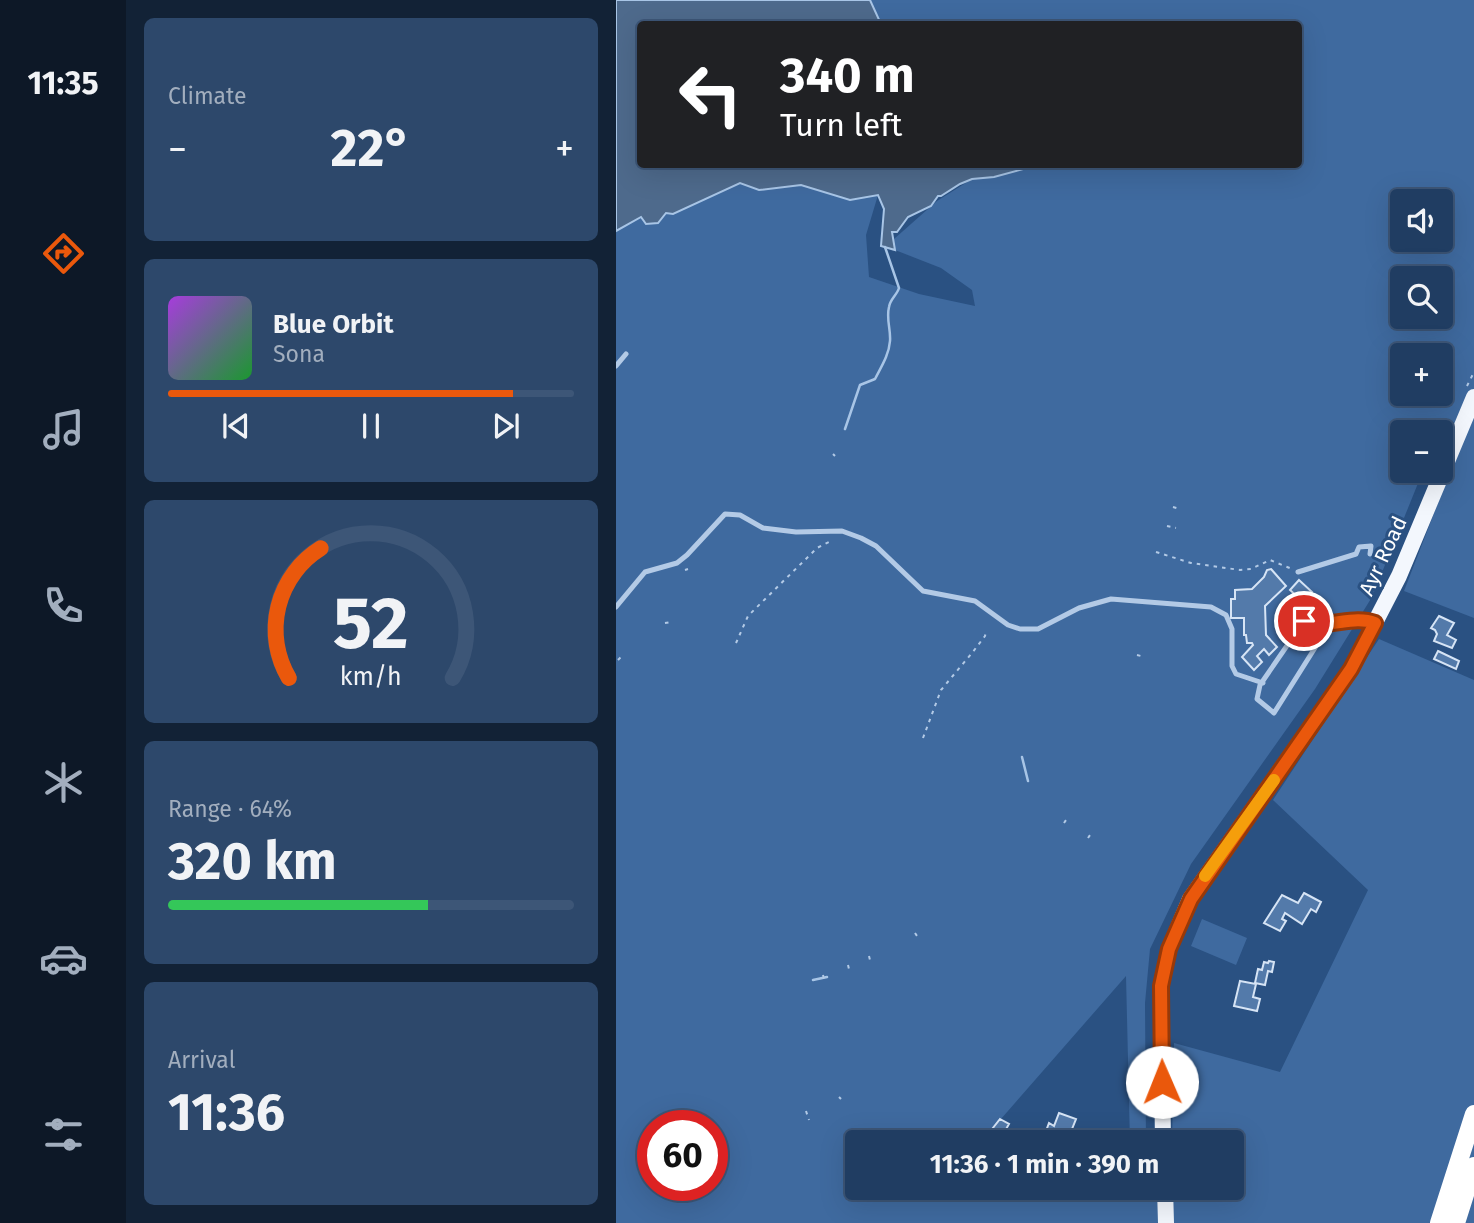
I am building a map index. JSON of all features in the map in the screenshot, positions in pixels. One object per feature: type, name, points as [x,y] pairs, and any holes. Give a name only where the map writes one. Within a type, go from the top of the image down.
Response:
[{"type":"highway","points":[[1439,1223],[1474,1114]]},
{"type":"highway","points":[[1456,1223],[1474,1166]]},
{"type":"main road","name":"Ayr Road","points":[[1163,1130],[1161,986],[1169,949],[1191,899],[1351,669],[1399,576],[1474,397]]},
{"type":"main road","points":[[1165,1200],[1166,1223]]},
{"type":"lane","points":[[616,366],[626,354]]},
{"type":"lane","points":[[616,607],[645,572],[677,563],[725,514],[741,516],[763,528],[796,532],[842,531],[876,546],[923,591],[975,601],[1008,625],[1020,629],[1038,629],[1079,608],[1111,599],[1211,607],[1226,615],[1232,629],[1232,666],[1236,674],[1262,682]]},
{"type":"lane","points":[[1295,570],[1356,554],[1359,547],[1371,546],[1370,554]]},
{"type":"lane","points":[[1286,615],[1311,624],[1365,619],[1375,623]]},
{"type":"lane","points":[[1304,621],[1262,682],[1257,699],[1274,713],[1330,624]]},
{"type":"path","points":[[737,643],[748,617],[756,608],[817,548],[847,533]]},
{"type":"path","points":[[1158,553],[1191,563],[1240,570],[1251,569],[1270,561],[1295,570]]},
{"type":"path","points":[[923,738],[941,690],[985,636],[986,631]]},
{"type":"path","points":[[806,1111],[809,1120]]},
{"type":"shaded area","points":[[616,0],[637,21],[637,168],[671,168],[878,195],[866,235],[869,277],[919,294],[975,306],[972,290],[941,268],[895,250],[894,239],[937,201],[972,179],[994,177],[1024,168],[1302,168],[1302,21],[880,21],[870,0],[1474,0],[1474,618],[1404,591],[1446,483],[1453,483],[1453,464],[1467,428],[1444,418],[1390,420],[1390,483],[1418,483],[1372,597],[1315,689],[1191,864],[1150,949],[1145,1003],[1146,1130],[1130,1130],[1126,976],[991,1130],[845,1130],[845,1200],[1244,1200],[1244,1130],[1172,1130],[1174,1043],[1280,1072],[1368,890],[1273,800],[1379,639],[1474,680],[1474,1223],[616,1223]]},
{"type":"shaded area","points":[[616,0],[870,0],[880,21],[637,21],[637,168],[1027,168],[994,177],[972,179],[938,196],[931,206],[908,217],[897,232],[892,232],[895,250],[881,246],[884,209],[878,195],[850,200],[801,185],[759,190],[740,183],[673,214],[666,213],[658,223],[646,224],[641,217],[616,231]]},
{"type":"shaded area","points":[[1202,919],[1247,938],[1236,965],[1191,946]]},
{"type":"building","points":[[1271,569],[1286,586],[1265,606],[1266,635],[1277,647],[1269,655],[1264,649],[1257,656],[1262,662],[1254,670],[1242,657],[1253,645],[1247,643],[1244,635],[1244,618],[1231,618],[1231,599],[1235,599],[1235,590],[1252,589],[1267,570]]},
{"type":"building","points":[[1299,580],[1312,592],[1303,602],[1290,590]]},
{"type":"building","points":[[1439,616],[1454,623],[1447,635],[1456,640],[1452,648],[1434,641],[1437,634],[1431,628]]},
{"type":"building","points":[[1438,651],[1459,661],[1456,669],[1434,659]]},
{"type":"building","points":[[1304,893],[1321,902],[1316,912],[1311,909],[1302,924],[1285,913],[1282,919],[1286,921],[1280,931],[1264,923],[1282,895],[1298,903]]},
{"type":"building","points":[[1264,962],[1274,962],[1272,972],[1268,971],[1265,985],[1255,983],[1258,969],[1262,970]]},
{"type":"building","points":[[1240,981],[1256,984],[1253,997],[1260,999],[1257,1011],[1234,1006]]},
{"type":"building","points":[[1059,1113],[1076,1119],[1072,1130],[1046,1130],[1049,1123],[1054,1126]]},
{"type":"building","points":[[1000,1119],[1009,1124],[1006,1130],[991,1130]]},
{"type":"waterway","points":[[845,429],[860,385],[875,379],[889,346],[888,311],[899,288],[885,247]]},
{"type":"waterway","points":[[1022,757],[1028,781]]},
{"type":"waterway","points":[[813,980],[827,977]]},
{"type":"slow traffic","points":[[1205,876],[1274,780]]},
{"type":"route","points":[[1162,1082],[1161,986],[1169,949],[1191,899],[1351,669],[1375,623],[1365,619],[1330,624],[1311,624],[1304,621]]}]
